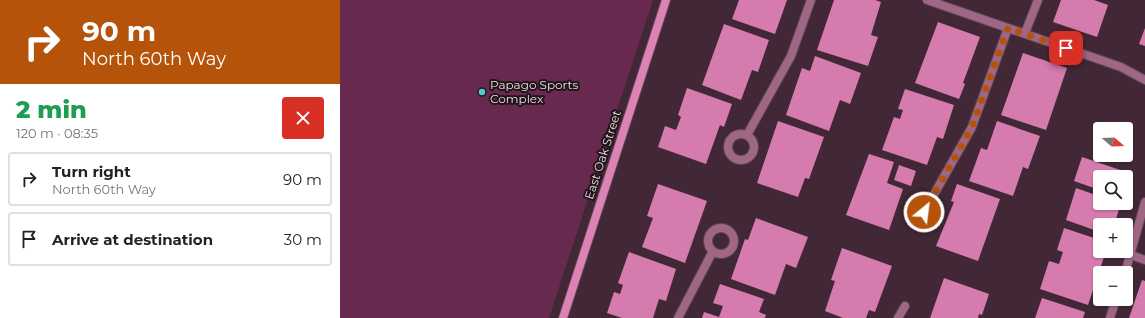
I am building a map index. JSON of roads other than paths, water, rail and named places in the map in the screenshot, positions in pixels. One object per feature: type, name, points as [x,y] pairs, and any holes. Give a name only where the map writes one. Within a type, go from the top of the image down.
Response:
[{"type":"street","name":"East Oak Street","points":[[563,318],[666,0]]},
{"type":"street","points":[[748,135],[791,56],[811,0]]},
{"type":"street","points":[[927,0],[1121,67],[1145,80]]},
{"type":"street","points":[[1025,33],[1038,0]]},
{"type":"street","points":[[924,212],[972,127],[1008,28]]},
{"type":"street","points":[[1133,247],[1145,202]]},
{"type":"street","points":[[678,318],[713,251]]},
{"type":"street","points":[[1133,256],[1145,260]]},
{"type":"street","points":[[898,318],[905,306]]},
{"type":"street","points":[[1110,318],[1114,306]]},
{"type":"place","name":"Papago Sports Complex","points":[[482,92]]}]
